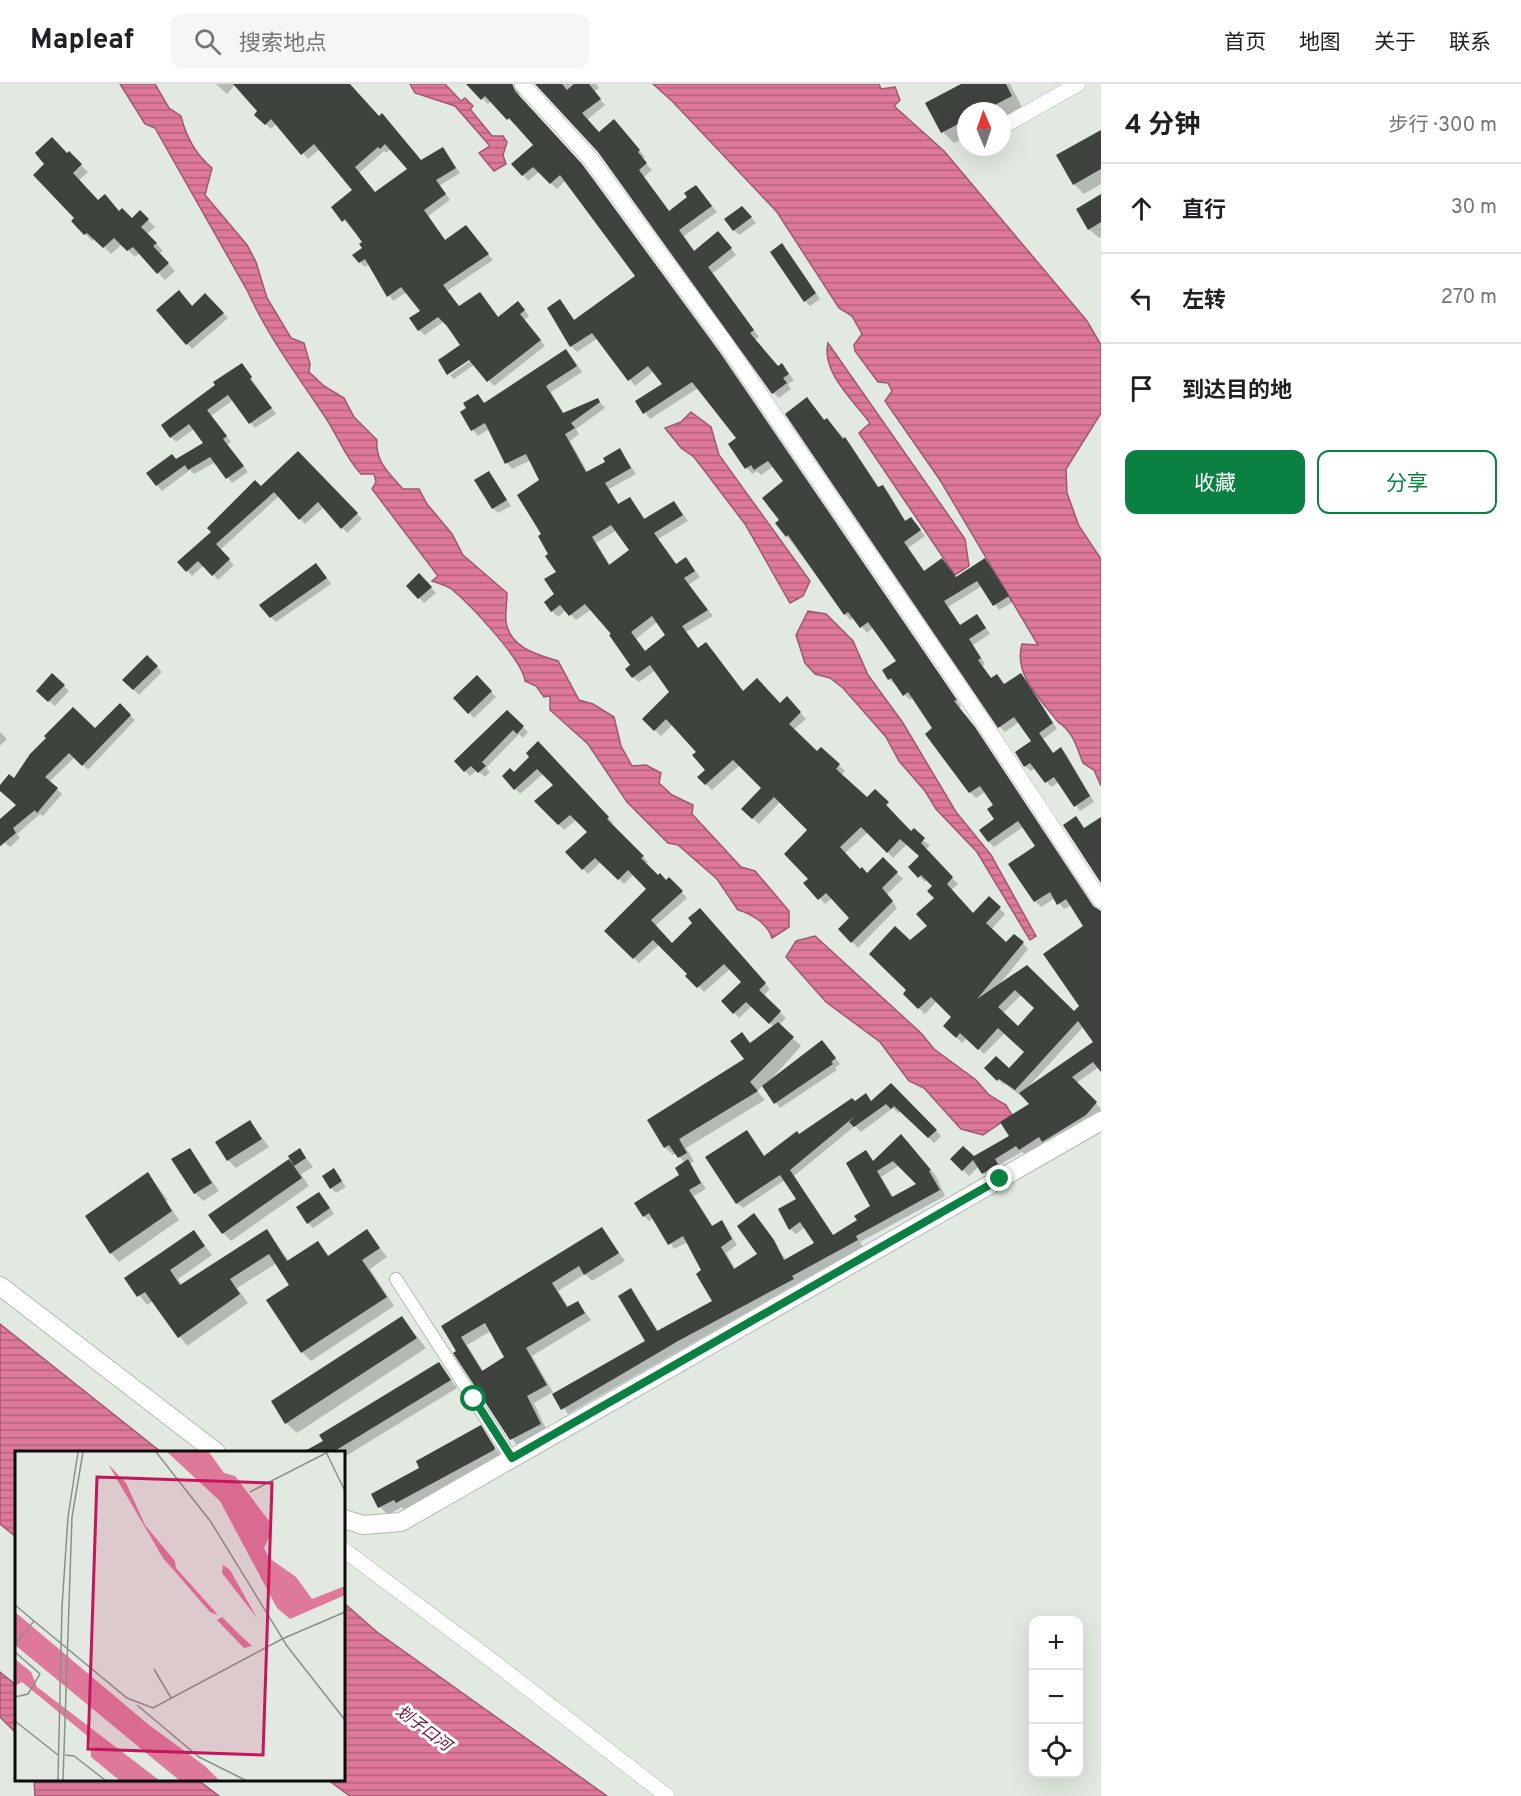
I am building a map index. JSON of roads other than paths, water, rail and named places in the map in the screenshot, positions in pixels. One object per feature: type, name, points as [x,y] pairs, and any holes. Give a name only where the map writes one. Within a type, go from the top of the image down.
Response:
[{"type":"main road","points":[[345,1520],[363,1525],[401,1522],[1101,1121]]},
{"type":"main road","points":[[0,1286],[215,1451]]},
{"type":"street","points":[[522,84],[590,158],[726,344],[968,699],[1101,901]]},
{"type":"street","points":[[1011,122],[1078,84]]},
{"type":"street","points":[[396,1279],[512,1458]]},
{"type":"street","points":[[345,1551],[667,1796]]},
{"type":"water","points":[[120,84],[155,84],[169,108],[181,116],[192,145],[212,168],[205,195],[247,245],[256,262],[267,298],[291,338],[304,343],[310,364],[309,372],[324,386],[344,398],[354,417],[377,440],[378,455],[389,473],[403,489],[419,489],[427,504],[452,534],[463,555],[507,593],[506,622],[513,638],[526,649],[558,661],[579,700],[593,704],[614,717],[621,746],[632,766],[646,765],[661,773],[659,783],[672,795],[693,805],[692,814],[741,867],[755,871],[789,911],[789,927],[772,938],[767,928],[759,920],[738,910],[717,879],[678,845],[668,843],[627,802],[588,744],[550,710],[550,696],[544,697],[536,686],[525,681],[515,660],[481,618],[450,588],[432,581],[438,576],[372,489],[376,482],[374,474],[361,474],[351,462],[329,423],[256,309],[155,128],[145,124]]},
{"type":"water","points":[[410,84],[445,84],[461,101],[465,98],[473,106],[470,109],[492,136],[503,136],[507,142],[503,155],[506,164],[494,171],[479,153],[490,146],[455,106],[415,93]]},
{"type":"water","points":[[653,84],[879,84],[881,89],[895,87],[900,100],[894,106],[944,151],[1087,321],[1101,345],[1101,413],[1066,469],[1067,493],[1079,526],[1101,559],[1101,786],[1094,770],[1083,763],[1071,735],[1030,686],[1021,666],[1022,644],[1038,645],[940,480],[885,401],[892,391],[888,383],[878,382],[855,351],[854,345],[862,334],[852,316],[839,308],[777,212],[672,101]]},
{"type":"water","points":[[828,343],[965,539],[969,566],[955,575],[859,433],[870,423],[834,375],[829,365]]},
{"type":"water","points":[[691,412],[711,427],[719,455],[810,581],[803,596],[790,603],[745,524],[694,457],[681,448],[665,428],[681,422]]},
{"type":"water","points":[[808,611],[826,614],[853,641],[868,675],[903,723],[956,812],[991,855],[1036,936],[1030,940],[977,852],[936,809],[925,791],[899,761],[886,737],[843,688],[830,678],[815,674],[805,663],[796,635]]},
{"type":"water","points":[[815,936],[921,1033],[934,1049],[976,1080],[989,1095],[1006,1105],[1012,1115],[983,1135],[961,1129],[924,1088],[909,1081],[880,1042],[826,1002],[786,957],[796,941]]},
{"type":"water","points":[[0,1324],[160,1451],[15,1451],[15,1536],[0,1524]]},
{"type":"water","name":"划子口河","points":[[345,1604],[377,1632],[607,1796],[350,1796],[329,1781],[345,1781]]},
{"type":"water","points":[[0,1672],[15,1684],[15,1732],[0,1717]]},
{"type":"water","points":[[34,1781],[199,1781],[219,1796],[35,1796]]}]
